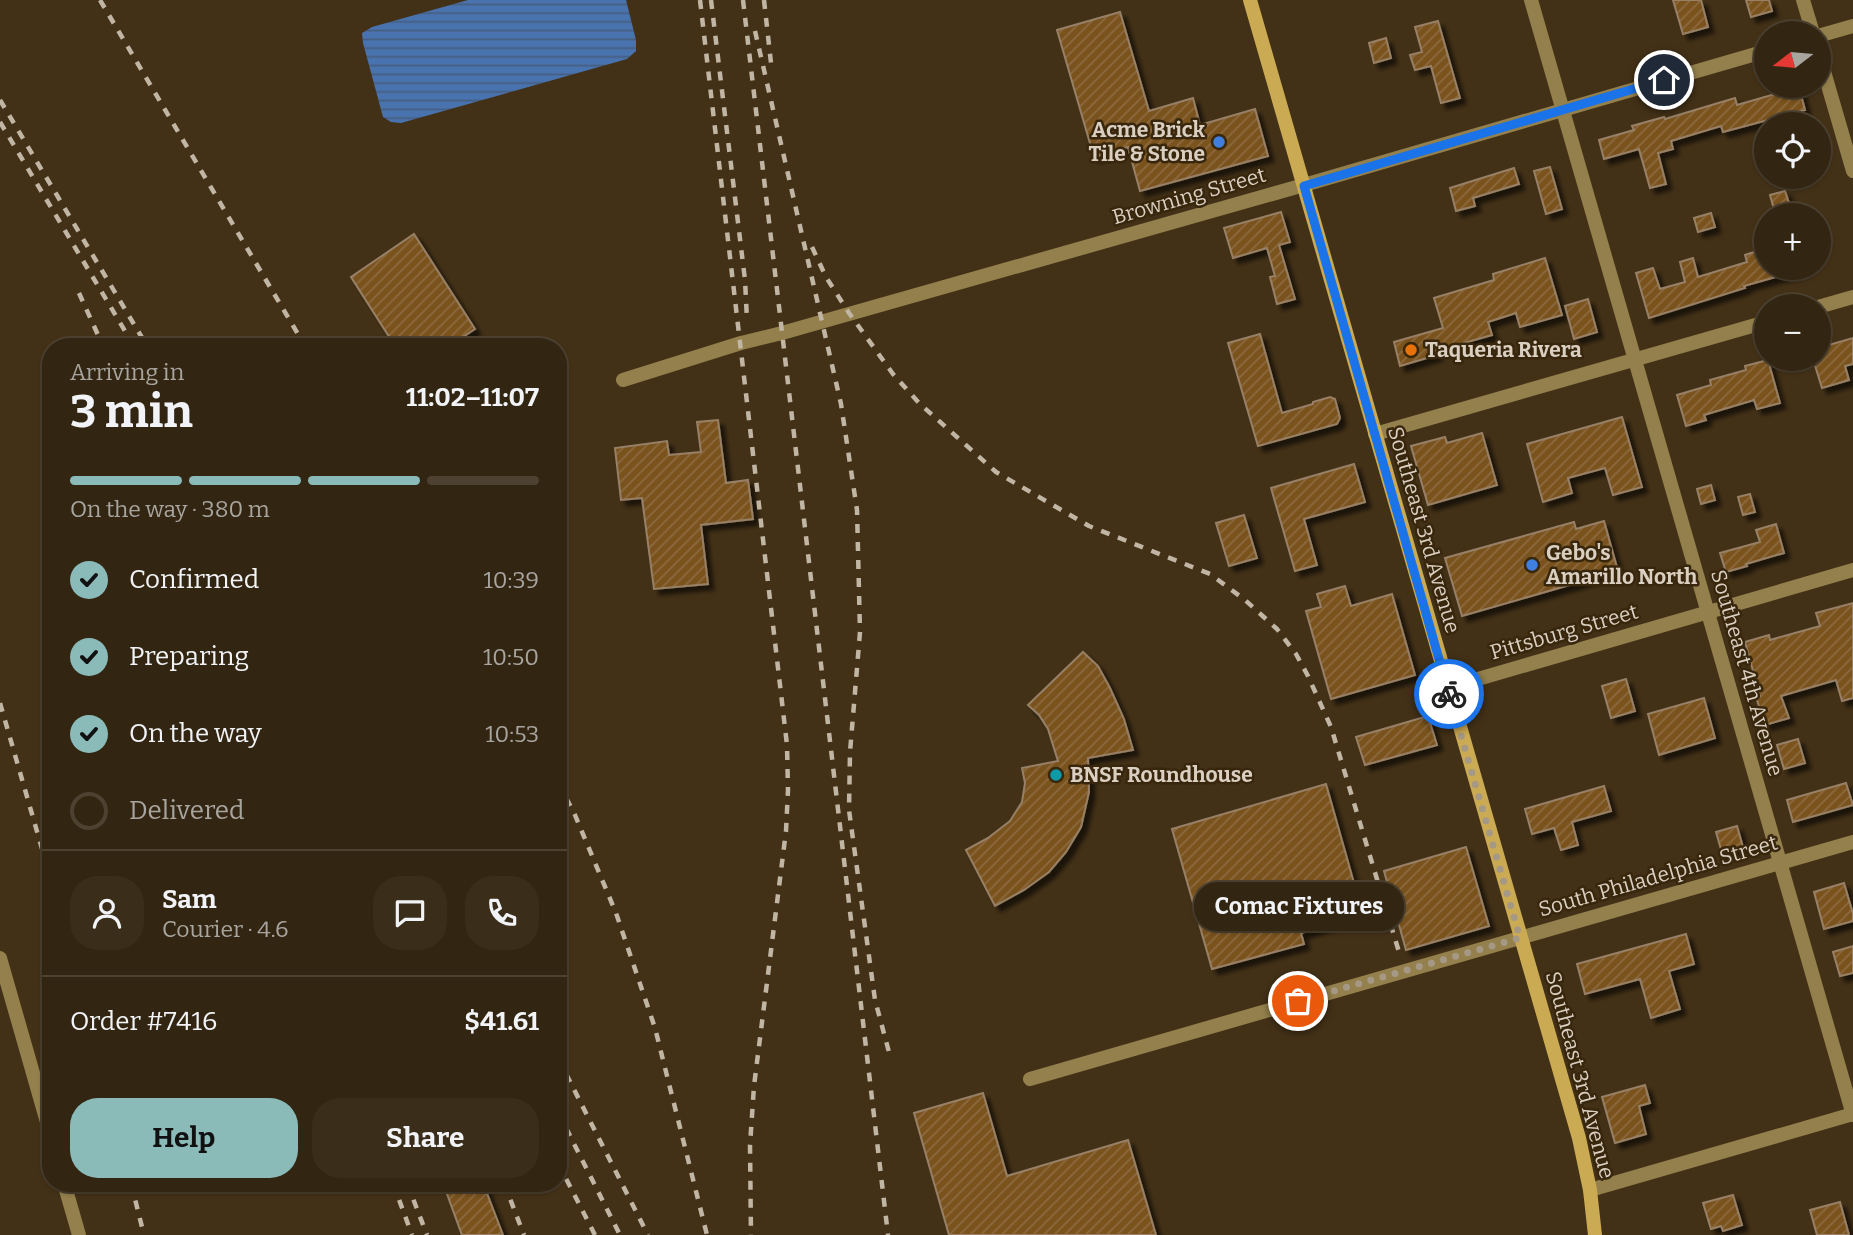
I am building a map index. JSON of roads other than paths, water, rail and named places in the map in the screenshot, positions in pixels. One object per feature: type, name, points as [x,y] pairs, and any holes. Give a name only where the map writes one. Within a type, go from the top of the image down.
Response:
[{"type":"main road","name":"Southeast 3rd Avenue","points":[[1250,0],[1579,1138],[1590,1189],[1595,1235]]},
{"type":"street","name":"Southeast 4th Avenue","points":[[1531,0],[1853,1115]]},
{"type":"street","points":[[1803,0],[1809,21]]},
{"type":"street","points":[[1831,32],[1853,26]]},
{"type":"street","name":"Browning Street","points":[[624,380],[741,342],[1304,186],[1754,54]]},
{"type":"street","points":[[1831,96],[1853,171]]},
{"type":"street","points":[[1831,303],[1853,297]]},
{"type":"street","points":[[1376,435],[1754,325]]},
{"type":"street","name":"Pittsburg Street","points":[[1447,688],[1853,570]]},
{"type":"street","name":"South Philadelphia Street","points":[[1030,1079],[1853,842]]},
{"type":"street","points":[[0,958],[42,1105]]},
{"type":"street","points":[[1590,1189],[1853,1115]]},
{"type":"street","points":[[67,1192],[79,1235]]},
{"type":"water","points":[[468,0],[626,0],[636,40],[636,51],[627,59],[401,123],[391,122],[383,117],[362,33],[372,27]]},
{"type":"railway","points":[[100,0],[300,338]]},
{"type":"railway","points":[[700,0],[787,745],[786,831],[754,1086],[750,1145],[751,1235]]},
{"type":"railway","points":[[711,0],[745,280],[747,320]]},
{"type":"railway","points":[[743,0],[888,1235]]},
{"type":"railway","points":[[764,0],[771,63]]},
{"type":"railway","points":[[755,31],[841,404],[857,510],[860,632],[850,752],[849,810],[875,1000],[889,1052]]},
{"type":"railway","points":[[0,100],[142,338]]},
{"type":"railway","points":[[0,122],[129,338]]},
{"type":"railway","points":[[812,247],[826,277],[893,374],[919,403],[996,472],[1089,526],[1210,574],[1245,600],[1277,629],[1296,654],[1331,727],[1399,952]]},
{"type":"railway","points":[[79,293],[99,338]]},
{"type":"railway","points":[[0,703],[42,849]]},
{"type":"railway","points":[[567,799],[616,913],[655,1028],[707,1235]]},
{"type":"railway","points":[[567,1076],[648,1235]]},
{"type":"railway","points":[[567,1130],[620,1235]]},
{"type":"railway","points":[[567,1181],[595,1235]]},
{"type":"railway","points":[[133,1192],[144,1235]]},
{"type":"railway","points":[[396,1192],[412,1235]]},
{"type":"railway","points":[[410,1192],[427,1235]]},
{"type":"railway","points":[[507,1192],[524,1235]]},
{"type":"place","name":"Acme Brick Tile & Stone","points":[[1219,142]]},
{"type":"place","name":"Taqueria Rivera","points":[[1411,350]]},
{"type":"place","name":"Gebo's Amarillo North","points":[[1532,565]]},
{"type":"place","name":"BNSF Roundhouse","points":[[1056,775]]},
{"type":"place","name":"Comac Fixtures","points":[[1298,1001]]}]
